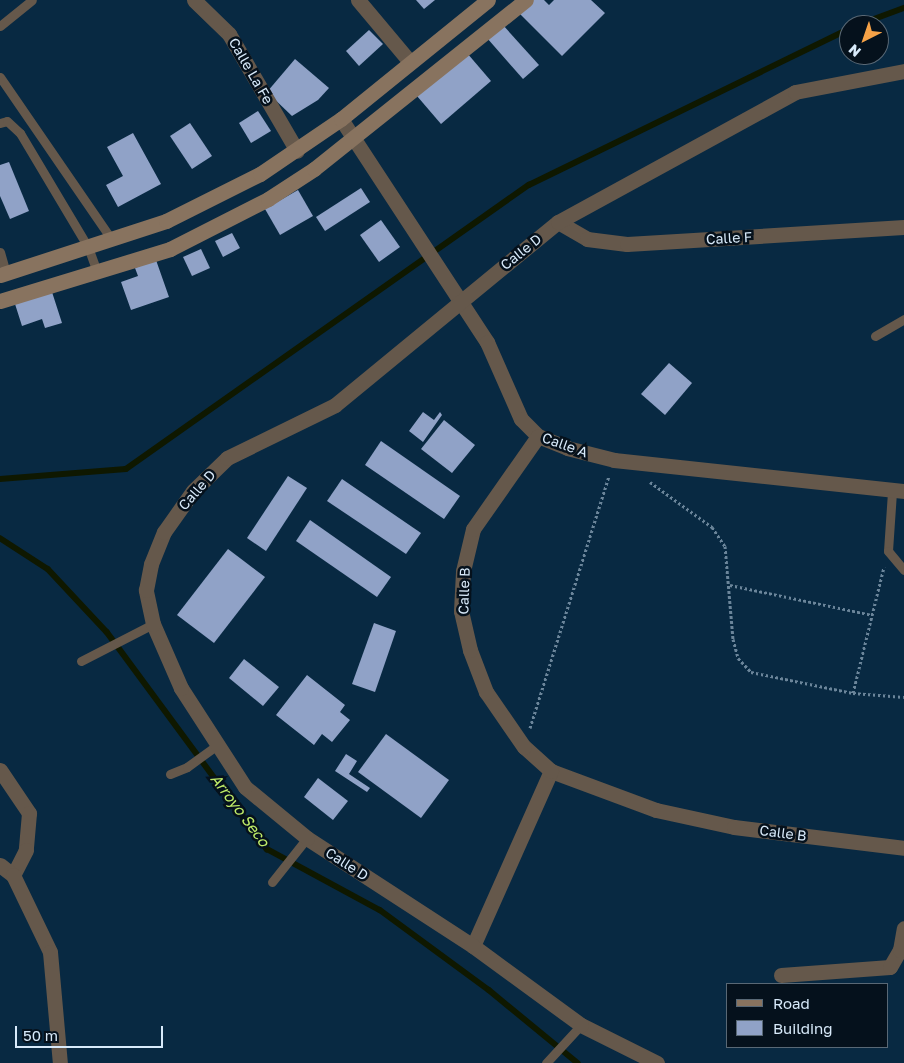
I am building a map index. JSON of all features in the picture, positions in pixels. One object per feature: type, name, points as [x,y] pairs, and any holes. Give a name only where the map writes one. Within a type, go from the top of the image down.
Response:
[{"type":"main road","points":[[3,274],[112,240],[212,200],[297,151],[341,119],[488,0]]},
{"type":"main road","points":[[0,301],[97,272],[212,230],[291,184],[353,138],[526,0]]},
{"type":"street","name":"Calle La Fe","points":[[194,0],[229,34],[297,151]]},
{"type":"street","points":[[358,0],[410,62]]},
{"type":"street","name":"Calle D","points":[[657,1063],[580,1025],[473,946],[308,838],[245,787],[212,748],[181,688],[153,624],[146,590],[151,564],[164,532],[193,491],[227,458],[335,405],[558,222],[795,92],[904,71]]},
{"type":"street","name":"Calle A","points":[[341,119],[437,272],[486,342],[521,419],[538,436],[567,448],[614,460],[898,491]]},
{"type":"street","name":"Calle F","points":[[558,222],[587,239],[627,244],[904,227]]},
{"type":"street","name":"Calle B","points":[[538,436],[473,529],[462,571],[461,611],[470,650],[486,692],[524,747],[551,771],[656,810],[734,826],[904,848]]},
{"type":"street","points":[[0,770],[29,813],[26,850],[13,875]]},
{"type":"street","points":[[473,946],[551,771]]},
{"type":"street","points":[[0,866],[13,875],[50,952],[60,1063]]},
{"type":"street","points":[[781,975],[890,967],[898,956],[904,928]]},
{"type":"lane","points":[[0,26],[32,0]]},
{"type":"lane","points":[[0,77],[112,240]]},
{"type":"lane","points":[[0,123],[7,121],[20,133],[88,247],[97,272]]},
{"type":"lane","points":[[0,252],[3,274]]},
{"type":"lane","points":[[875,336],[904,319]]},
{"type":"lane","points":[[898,491],[888,551],[904,570]]},
{"type":"lane","points":[[81,661],[153,624]]},
{"type":"lane","points":[[170,774],[187,767],[212,748]]},
{"type":"lane","points":[[272,882],[308,838]]},
{"type":"lane","points":[[546,1062],[580,1025]]},
{"type":"path","points":[[524,747],[614,460]]},
{"type":"path","points":[[642,477],[712,527],[725,546],[736,649],[738,658],[752,672],[853,693],[904,697]]},
{"type":"path","points":[[853,693],[888,551]]},
{"type":"path","points":[[730,586],[872,615]]},
{"type":"building","points":[[416,0],[435,0],[424,9]]},
{"type":"building","points":[[533,0],[544,0],[549,5],[554,0],[591,0],[605,13],[562,56],[520,14]]},
{"type":"building","points":[[502,24],[539,65],[523,79],[487,38]]},
{"type":"building","points":[[369,30],[383,44],[359,66],[346,51]]},
{"type":"building","points":[[467,53],[491,81],[441,124],[417,96]]},
{"type":"building","points":[[295,59],[329,88],[318,100],[292,116],[267,92]]},
{"type":"building","points":[[258,111],[271,131],[251,143],[239,123]]},
{"type":"building","points":[[190,123],[212,156],[192,169],[170,136]]},
{"type":"building","points":[[133,133],[161,184],[118,207],[106,185],[123,176],[107,147]]},
{"type":"building","points":[[9,162],[29,211],[10,219],[0,196],[0,165]]},
{"type":"building","points":[[361,188],[370,202],[325,231],[316,217]]},
{"type":"building","points":[[298,190],[313,216],[280,235],[265,209]]},
{"type":"building","points":[[381,220],[400,247],[379,262],[360,235]]},
{"type":"building","points":[[232,233],[240,248],[223,257],[215,241]]},
{"type":"building","points":[[201,249],[210,268],[192,276],[183,257]]},
{"type":"building","points":[[156,260],[169,297],[131,310],[121,282],[138,276],[135,268]]},
{"type":"building","points":[[52,292],[62,323],[45,328],[42,319],[22,326],[15,304]]},
{"type":"building","points":[[669,363],[692,383],[665,415],[641,394]]},
{"type":"building","points":[[423,412],[434,420],[440,412],[442,415],[423,442],[409,431]]},
{"type":"building","points":[[444,420],[475,445],[452,473],[421,449]]},
{"type":"building","points":[[381,441],[460,496],[444,519],[365,465]]},
{"type":"building","points":[[288,476],[307,488],[266,551],[247,538]]},
{"type":"building","points":[[342,479],[421,533],[406,554],[327,501]]},
{"type":"building","points":[[310,520],[391,577],[377,597],[296,541]]},
{"type":"building","points":[[228,549],[265,577],[214,643],[177,615]]},
{"type":"building","points":[[374,623],[396,631],[375,692],[352,684]]},
{"type":"building","points":[[244,659],[279,687],[263,706],[229,678]]},
{"type":"building","points":[[307,675],[345,705],[340,712],[350,720],[332,742],[322,734],[314,745],[276,715]]},
{"type":"building","points":[[386,734],[449,780],[421,818],[358,772]]},
{"type":"building","points":[[346,754],[357,761],[349,774],[370,788],[367,792],[335,771]]},
{"type":"building","points":[[318,778],[348,801],[333,820],[304,797]]},
{"type":"waterway","points":[[885,15],[904,8]]},
{"type":"waterway","points":[[0,479],[126,469],[529,185],[839,34]]},
{"type":"waterway","name":"Arroyo Seco","points":[[0,538],[48,569],[107,632],[267,849],[380,910],[489,990],[578,1063]]}]
